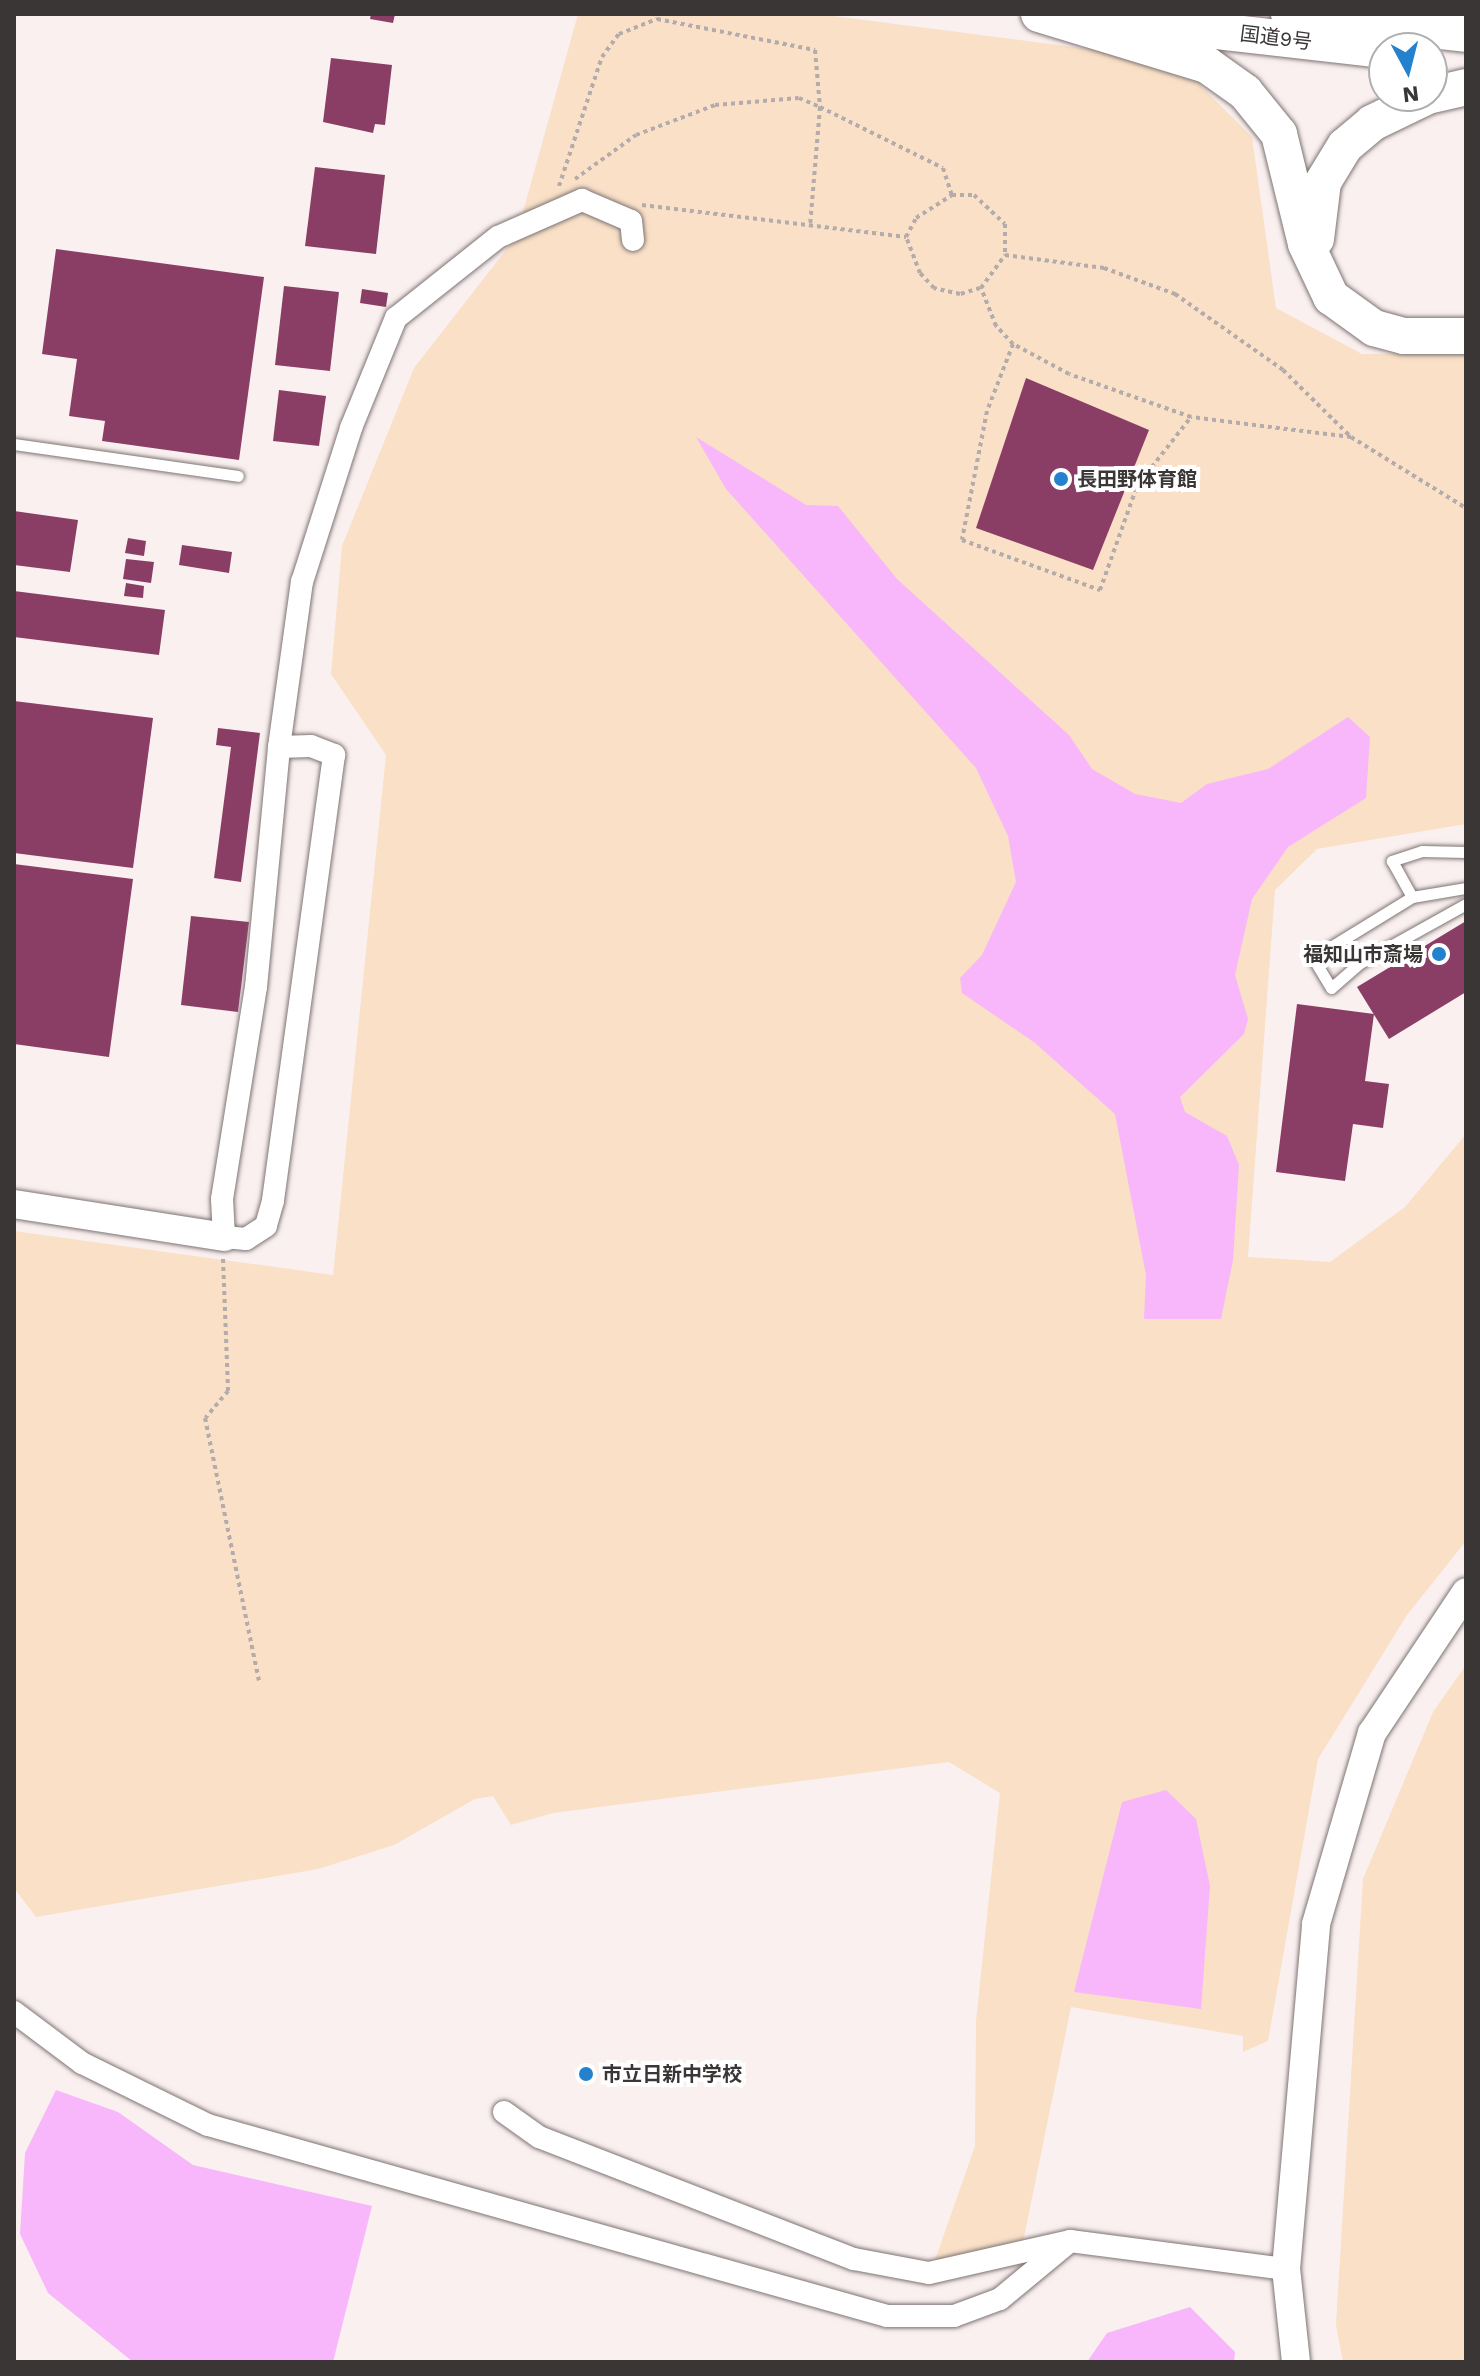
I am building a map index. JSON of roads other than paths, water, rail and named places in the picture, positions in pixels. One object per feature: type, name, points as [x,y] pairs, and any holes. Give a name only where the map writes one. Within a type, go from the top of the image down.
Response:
[{"type":"highway","points":[[1039,14],[1207,65],[1245,92],[1279,134],[1318,276],[1331,297],[1374,328],[1404,336],[1466,336]]},
{"type":"highway","name":"国道9号","points":[[1074,14],[1368,48]]},
{"type":"highway","name":"国道9号","points":[[1289,14],[1466,34]]},
{"type":"highway","points":[[1318,276],[1315,215],[1323,182],[1345,146],[1372,123],[1395,112]]},
{"type":"street","points":[[224,1237],[222,1199],[256,987],[279,747],[302,582],[346,442],[396,318],[498,237],[582,200],[613,210],[631,221],[633,240]]},
{"type":"street","points":[[14,1204],[246,1239],[266,1226],[273,1201],[334,755],[311,746],[279,747]]},
{"type":"street","points":[[1296,2362],[1286,2269],[1316,1924],[1372,1733],[1466,1592]]},
{"type":"street","points":[[14,2012],[82,2063],[208,2125],[887,2316],[954,2316],[1000,2299],[1070,2241]]},
{"type":"street","points":[[504,2112],[539,2137],[854,2259],[929,2273],[1070,2241],[1286,2269]]},
{"type":"lane","points":[[14,444],[238,476]]},
{"type":"lane","points":[[1412,897],[1392,861],[1422,851],[1466,852]]},
{"type":"lane","points":[[1466,888],[1412,897],[1313,958],[1331,988],[1360,963],[1466,904]]},
{"type":"place","name":"長田野体育館","points":[[1061,479]]},
{"type":"place","name":"福知山市斎場","points":[[1439,954]]},
{"type":"place","name":"市立日新中学校","points":[[586,2074]]}]
